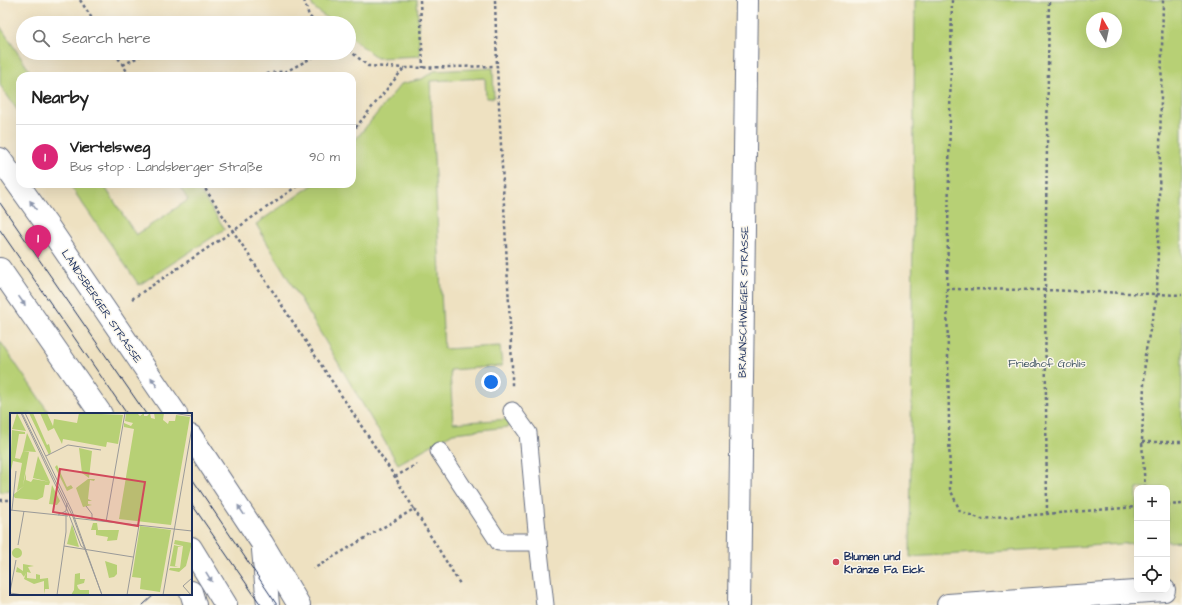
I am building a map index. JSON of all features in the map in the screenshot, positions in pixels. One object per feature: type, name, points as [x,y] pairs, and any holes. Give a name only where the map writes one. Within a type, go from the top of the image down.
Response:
[{"type":"main road","name":"BRAUNSCHWEIGER STRASSE","points":[[739,605],[747,0]]},
{"type":"main road","name":"LANDSBERGER STRASSE","points":[[0,159],[16,181]]},
{"type":"main road","name":"LANDSBERGER STRASSE","points":[[21,188],[175,413]]},
{"type":"main road","points":[[0,269],[100,413]]},
{"type":"main road","points":[[192,438],[262,543],[299,605]]},
{"type":"main road","points":[[262,543],[268,605]]},
{"type":"main road","points":[[192,550],[226,605]]},
{"type":"main road","points":[[1170,590],[1182,589]]},
{"type":"main road","points":[[948,605],[1134,592]]},
{"type":"main road","points":[[192,595],[195,605]]},
{"type":"lane","points":[[512,410],[528,433],[545,605]]},
{"type":"lane","points":[[439,451],[499,542],[538,542]]},
{"type":"path","points":[[80,0],[90,16]]},
{"type":"path","points":[[304,0],[308,16]]},
{"type":"path","points":[[420,0],[423,68]]},
{"type":"path","points":[[495,0],[512,364],[512,410]]},
{"type":"path","points":[[952,0],[947,289],[950,489],[960,511],[980,519],[1134,507]]},
{"type":"path","points":[[1047,514],[1045,290],[1049,0]]},
{"type":"path","points":[[1145,485],[1142,442],[1146,355],[1157,295],[1163,0]]},
{"type":"path","points":[[356,56],[368,66],[423,68],[498,66]]},
{"type":"path","points":[[120,60],[127,72]]},
{"type":"path","points":[[123,65],[133,60]]},
{"type":"path","points":[[279,72],[287,71],[308,60]]},
{"type":"path","points":[[356,127],[404,68]]},
{"type":"path","points":[[205,188],[395,477],[460,584]]},
{"type":"path","points":[[130,300],[294,188]]},
{"type":"path","points":[[947,289],[1045,290],[1182,295]]},
{"type":"path","points":[[1142,442],[1182,442]]},
{"type":"path","points":[[1170,505],[1182,504]]},
{"type":"path","points":[[313,569],[414,509]]},
{"type":"green space","points":[[310,0],[417,0],[420,56],[377,58],[356,42],[356,16],[324,16],[313,7]]},
{"type":"green space","name":"Friedhof Gohlis","points":[[915,0],[1182,0],[1182,541],[1170,542],[1170,485],[1134,485],[1134,543],[910,557]]},
{"type":"green space","points":[[0,26],[16,50],[16,60],[22,60],[30,72],[16,72],[16,108],[0,85]]},
{"type":"green space","points":[[493,68],[494,98],[486,98],[485,78],[430,81],[444,349],[500,346],[502,366],[450,370],[453,423],[509,419],[509,427],[453,433],[398,464],[256,224],[308,188],[356,188],[356,139],[401,84],[422,79],[434,71]]},
{"type":"green space","points":[[72,188],[106,188],[136,235],[188,200],[180,188],[198,188],[225,229],[139,285]]},
{"type":"green space","points":[[0,341],[49,413],[10,413],[10,491],[0,492]]},
{"type":"tram line","points":[[0,203],[145,413]]},
{"type":"tram line","points":[[0,230],[126,413]]},
{"type":"tram line","points":[[192,478],[277,605]]},
{"type":"tram line","points":[[192,504],[261,605]]},
{"type":"tram line","points":[[143,605],[154,595]]},
{"type":"place","name":"Viertelsweg","points":[[38,258]]},
{"type":"place","name":"Blumen und Kränze Fa. Eick","points":[[836,562]]}]
